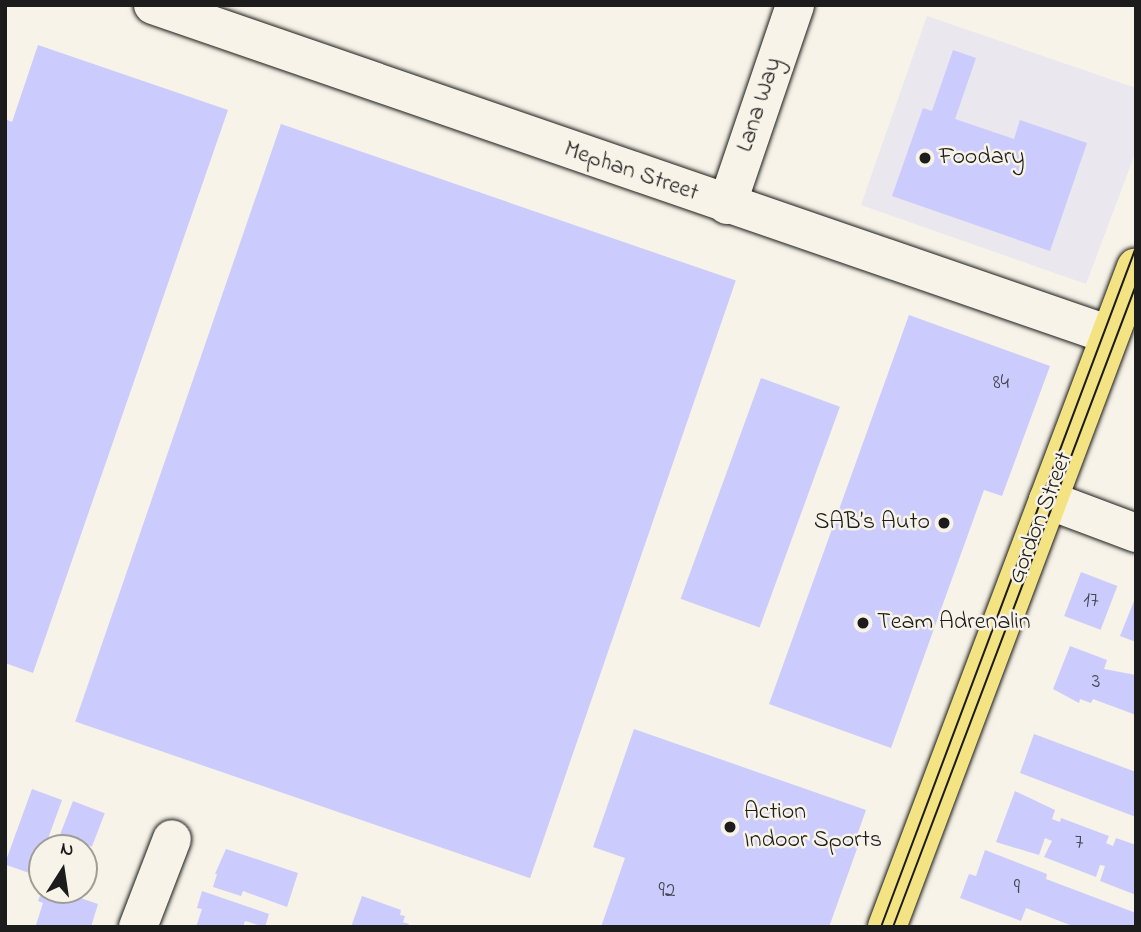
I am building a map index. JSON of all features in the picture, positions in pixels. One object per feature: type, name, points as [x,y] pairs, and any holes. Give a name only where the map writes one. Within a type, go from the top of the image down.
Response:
[{"type":"main road","name":"Gordon Street","points":[[887,927],[1136,267]]},
{"type":"street","name":"Mephan Street","points":[[153,5],[191,12],[727,205],[1110,335]]},
{"type":"street","name":"Lana Way","points":[[727,205],[794,5]]},
{"type":"street","points":[[1048,499],[1136,533]]},
{"type":"street","points":[[138,927],[172,839]]},
{"type":"shaded area","points":[[927,16],[1136,88],[1136,151],[1086,284],[861,205]]},
{"type":"building","points":[[38,45],[228,110],[33,673],[5,663],[5,119],[12,122]]},
{"type":"building","points":[[953,50],[976,58],[955,119],[1014,139],[1020,120],[1087,143],[1050,251],[892,196],[923,108],[932,111]]},
{"type":"building","points":[[281,124],[736,281],[530,878],[75,722]]},
{"type":"building","points":[[909,315],[1050,366],[1002,496],[984,490],[891,748],[769,704]]},
{"type":"building","points":[[761,378],[840,407],[760,628],[681,599]]},
{"type":"building","points":[[1081,572],[1117,586],[1101,630],[1064,616]]},
{"type":"building","points":[[1136,596],[1136,642],[1120,636]]},
{"type":"building","points":[[1070,646],[1107,660],[1104,669],[1136,675],[1136,715],[1093,699],[1091,703],[1080,699],[1079,703],[1053,689]]},
{"type":"building","name":"Action Indoor Sports","points":[[634,729],[866,810],[854,844],[858,846],[829,927],[601,927],[625,858],[593,847]]},
{"type":"building","points":[[1034,734],[1136,772],[1136,817],[1020,773]]},
{"type":"building","points":[[32,789],[62,800],[50,834],[28,834],[28,873],[5,863]]},
{"type":"building","points":[[1015,791],[1055,810],[1052,819],[1060,822],[1061,818],[1109,836],[1106,843],[1113,846],[1116,838],[1136,845],[1136,895],[1100,881],[1105,866],[1100,865],[1096,877],[1044,857],[1052,841],[1045,838],[1039,855],[996,842]]},
{"type":"building","points":[[73,801],[105,813],[97,834],[60,834]]},
{"type":"building","points":[[226,849],[298,873],[287,907],[243,891],[241,896],[213,887],[215,874]]},
{"type":"building","points":[[985,850],[1047,874],[1046,879],[1136,913],[1136,927],[1075,927],[1026,908],[1021,921],[960,898],[969,874],[976,876]]},
{"type":"building","points":[[202,891],[269,914],[265,927],[245,921],[243,927],[196,927],[202,909],[197,908]]},
{"type":"building","points":[[362,896],[401,910],[400,915],[405,916],[403,922],[409,924],[408,927],[351,927]]},
{"type":"building","points":[[43,904],[98,904],[91,927],[36,925]]},
{"type":"tram line","points":[[881,927],[1136,247]]},
{"type":"tram line","points":[[893,927],[1136,285]]},
{"type":"place","name":"Foodary","points":[[925,158]]},
{"type":"place","name":"SAB’s Auto","points":[[944,523]]},
{"type":"place","name":"Team Adrenalin","points":[[863,623]]},
{"type":"place","name":"Action Indoor Sports","points":[[730,827]]}]
